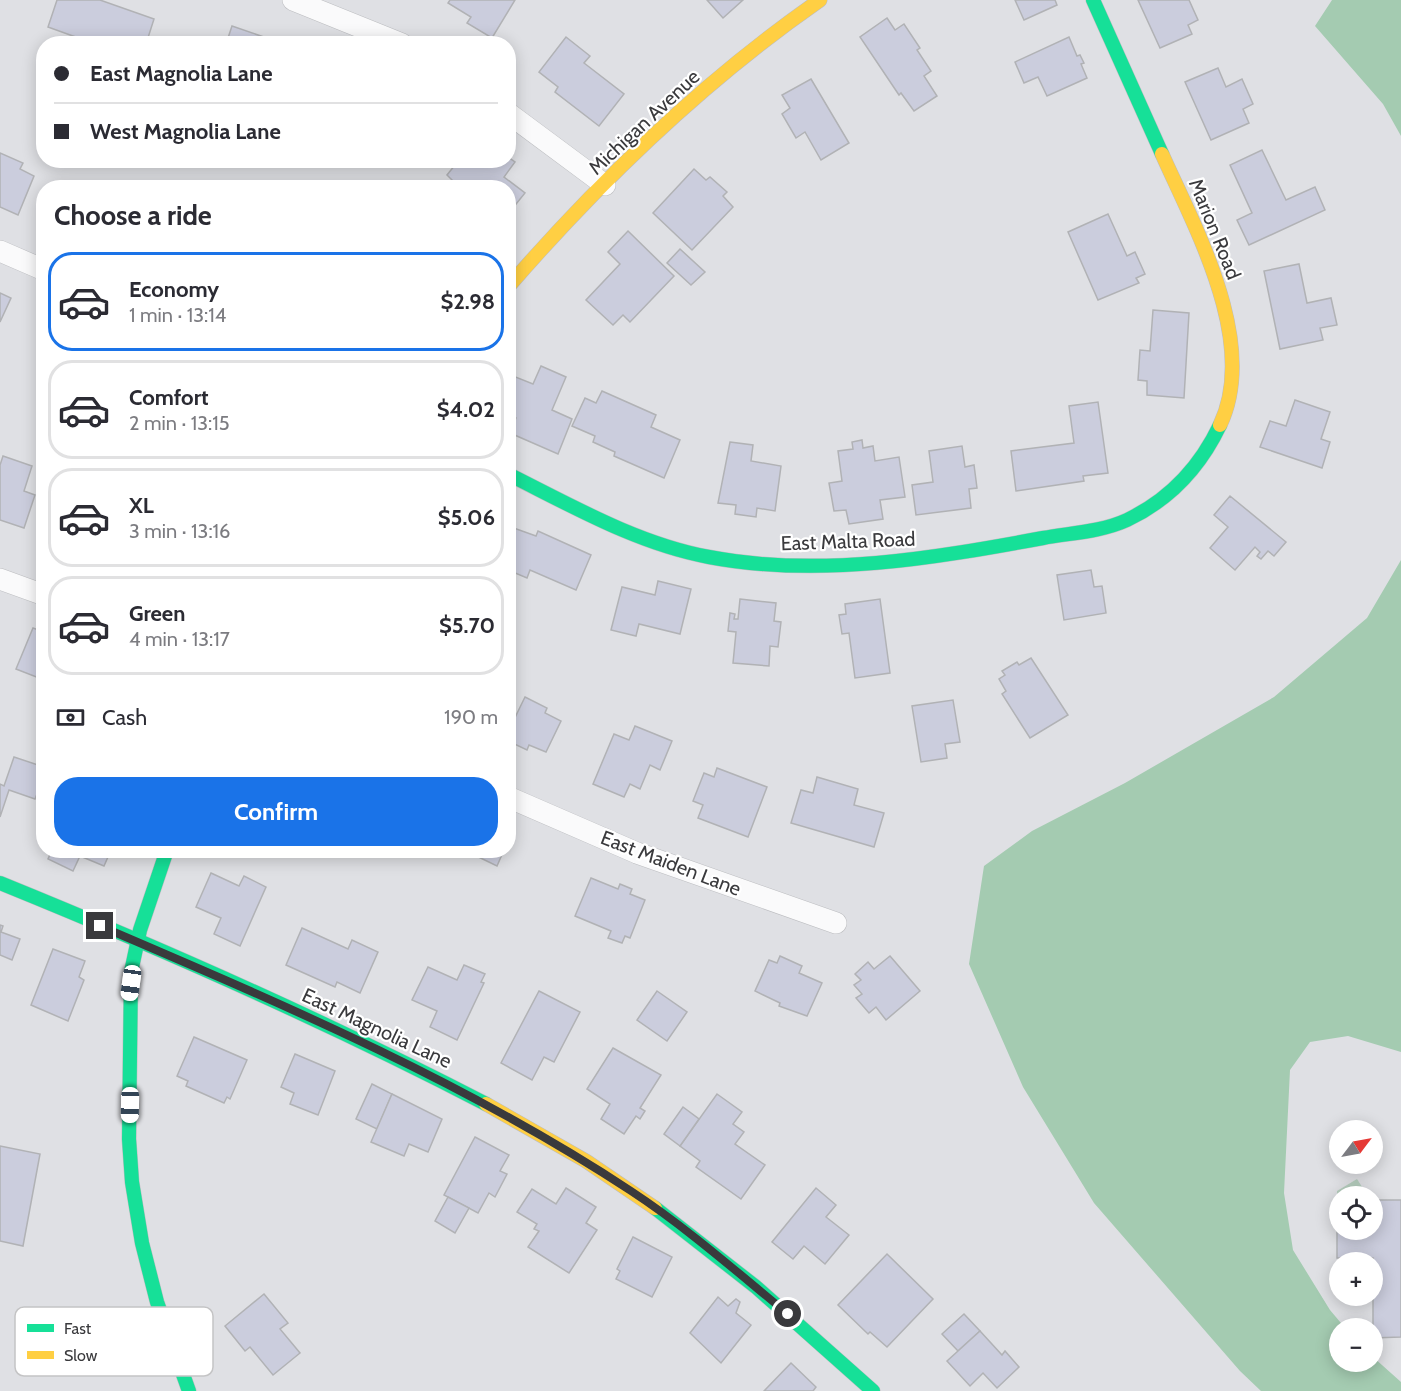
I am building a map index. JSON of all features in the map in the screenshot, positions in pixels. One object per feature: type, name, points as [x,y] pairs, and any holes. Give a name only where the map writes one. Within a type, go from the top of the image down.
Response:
[{"type":"street","points":[[293,0],[382,36]]},
{"type":"street","name":"Michigan Avenue","points":[[516,279],[605,185],[696,99],[794,17],[820,0]]},
{"type":"street","name":"Marion Road","points":[[1093,0],[1180,194],[1220,291],[1235,345],[1230,400],[1219,432],[1188,476]]},
{"type":"street","points":[[516,119],[605,185]]},
{"type":"street","points":[[0,251],[36,267]]},
{"type":"street","name":"East Malta Road","points":[[516,478],[612,525],[658,543],[710,557],[798,566],[935,556],[1123,522],[1155,503],[1188,476]]},
{"type":"street","points":[[0,579],[36,592]]},
{"type":"street","name":"East Maiden Lane","points":[[516,800],[637,853],[836,923]]},
{"type":"street","points":[[158,1307],[139,1233],[130,1149],[131,1060],[128,1004],[137,942],[164,858]]},
{"type":"street","name":"East Magnolia Lane","points":[[0,883],[284,1005],[409,1064],[451,1084],[570,1153],[633,1192],[737,1271],[873,1391]]},
{"type":"street","points":[[183,1376],[189,1391]]},
{"type":"green space","points":[[1332,0],[1401,0],[1401,136],[1383,104],[1315,26]]},
{"type":"green space","points":[[1401,560],[1401,1052],[1348,1036],[1310,1042],[1290,1070],[1284,1193],[1293,1250],[1337,1318],[1329,1318],[1329,1372],[1383,1372],[1383,1366],[1401,1382],[1401,1391],[1261,1391],[1240,1371],[1094,1203],[1023,1087],[969,964],[984,866],[1032,831],[1125,783],[1274,697],[1367,618]]},
{"type":"green space","points":[[1357,1179],[1362,1186],[1345,1186]]},
{"type":"building","points":[[57,0],[100,0],[154,19],[149,36],[73,36],[48,27]]},
{"type":"building","points":[[450,0],[515,0],[493,36],[489,36],[467,23],[471,17],[448,3]]},
{"type":"building","points":[[707,0],[743,0],[723,18]]},
{"type":"building","points":[[1015,0],[1055,0],[1057,5],[1024,20]]},
{"type":"building","points":[[1138,0],[1189,0],[1198,20],[1188,25],[1192,34],[1160,48]]},
{"type":"building","points":[[887,18],[895,30],[904,24],[920,48],[917,50],[931,71],[924,76],[937,96],[914,111],[901,93],[899,95],[860,37]]},
{"type":"building","points":[[232,26],[261,36],[229,36]]},
{"type":"building","points":[[566,37],[590,56],[584,63],[624,94],[599,126],[555,92],[558,87],[539,72]]},
{"type":"building","points":[[1069,37],[1077,56],[1080,55],[1084,63],[1081,64],[1087,78],[1047,96],[1038,77],[1024,83],[1015,62]]},
{"type":"building","points":[[1218,68],[1226,87],[1242,79],[1253,104],[1243,109],[1249,123],[1211,140],[1185,82]]},
{"type":"building","points":[[811,79],[849,143],[821,160],[805,132],[796,138],[782,114],[790,108],[782,95]]},
{"type":"building","points":[[1262,150],[1286,200],[1315,187],[1325,210],[1249,245],[1237,220],[1252,213],[1230,165]]},
{"type":"building","points":[[0,153],[23,163],[20,169],[34,176],[18,215],[0,207]]},
{"type":"building","points":[[453,168],[511,168],[504,177],[508,180],[452,180],[447,175]]},
{"type":"building","points":[[694,169],[706,180],[710,177],[727,192],[723,196],[733,207],[692,250],[653,213]]},
{"type":"building","points":[[516,186],[525,193],[516,204]]},
{"type":"building","points":[[1108,214],[1127,256],[1135,252],[1145,274],[1136,278],[1139,283],[1098,300],[1068,232]]},
{"type":"building","points":[[628,231],[674,276],[630,322],[623,315],[613,325],[586,300],[620,264],[608,252]]},
{"type":"building","points":[[680,249],[705,272],[691,285],[667,263]]},
{"type":"building","points":[[1299,264],[1307,303],[1331,298],[1337,325],[1320,328],[1323,340],[1280,349],[1264,271]]},
{"type":"building","points":[[0,293],[11,298],[0,322]]},
{"type":"building","points":[[1153,310],[1189,313],[1184,398],[1147,395],[1147,381],[1138,380],[1140,350],[1150,351]]},
{"type":"building","points":[[541,366],[566,377],[552,410],[572,419],[558,454],[516,436],[516,377],[533,384]]},
{"type":"building","points":[[602,391],[656,415],[651,427],[680,440],[664,478],[614,456],[615,452],[593,442],[595,436],[572,426],[585,398],[596,403]]},
{"type":"building","points":[[1295,400],[1330,412],[1321,439],[1330,442],[1322,468],[1260,447],[1270,421],[1286,426]]},
{"type":"building","points":[[1098,402],[1108,473],[1083,476],[1084,481],[1016,491],[1011,451],[1074,443],[1069,406]]},
{"type":"building","points":[[862,440],[863,448],[873,446],[875,461],[899,457],[905,497],[880,500],[883,519],[849,524],[846,510],[834,511],[829,483],[842,481],[838,451],[853,449],[852,442]]},
{"type":"building","points":[[730,442],[753,445],[751,461],[781,466],[775,511],[757,508],[756,517],[735,514],[736,505],[718,503]]},
{"type":"building","points":[[962,446],[965,467],[974,465],[977,488],[969,489],[971,508],[916,515],[912,485],[933,482],[929,451]]},
{"type":"building","points":[[3,456],[32,466],[24,491],[35,495],[24,528],[0,520],[0,465]]},
{"type":"building","points":[[1230,496],[1286,542],[1274,556],[1268,551],[1261,559],[1257,556],[1260,552],[1255,547],[1235,570],[1210,548],[1228,527],[1214,515]]},
{"type":"building","points":[[516,529],[536,536],[538,531],[591,555],[576,590],[530,570],[527,578],[516,573]]},
{"type":"building","points":[[1091,570],[1094,587],[1102,586],[1106,613],[1064,620],[1057,575]]},
{"type":"building","points":[[658,581],[691,589],[680,634],[639,624],[636,636],[611,630],[622,587],[655,595]]},
{"type":"building","points":[[740,599],[776,603],[774,621],[781,622],[778,647],[770,646],[769,666],[733,663],[736,632],[728,631],[730,613],[735,614],[734,619],[738,619]]},
{"type":"building","points":[[880,599],[890,673],[855,678],[849,633],[842,634],[839,615],[846,614],[845,604]]},
{"type":"building","points":[[33,628],[36,629],[36,677],[16,669]]},
{"type":"building","points":[[1031,658],[1068,715],[1030,738],[1002,694],[1006,691],[999,679],[1005,675],[1002,671],[1017,662],[1019,665]]},
{"type":"building","points":[[525,697],[547,708],[545,713],[561,721],[546,752],[529,745],[527,750],[516,745],[516,716]]},
{"type":"building","points":[[953,700],[960,742],[945,744],[947,758],[921,762],[912,706]]},
{"type":"building","points":[[635,726],[672,741],[660,770],[650,765],[640,789],[630,784],[624,797],[593,784],[614,734],[629,740]]},
{"type":"building","points":[[14,757],[36,764],[35,799],[9,790],[0,817],[0,784],[4,786]]},
{"type":"building","points":[[717,768],[767,787],[748,837],[698,818],[703,805],[693,801],[704,773],[714,777]]},
{"type":"building","points":[[817,777],[858,789],[854,805],[884,813],[874,847],[791,823],[801,790],[813,793]]},
{"type":"building","points":[[48,858],[79,858],[73,871]]},
{"type":"building","points":[[85,858],[108,858],[104,866]]},
{"type":"building","points":[[480,858],[500,858],[497,866]]},
{"type":"building","points":[[211,873],[239,886],[244,876],[266,887],[240,946],[214,934],[221,918],[196,907]]},
{"type":"building","points":[[591,878],[618,889],[620,884],[632,889],[630,894],[645,900],[630,938],[625,936],[622,943],[608,938],[611,931],[575,916]]},
{"type":"building","points":[[0,925],[3,926],[1,932],[20,939],[12,960],[0,955]]},
{"type":"building","points":[[302,928],[348,949],[352,940],[378,952],[360,993],[337,982],[335,987],[286,965]]},
{"type":"building","points":[[53,949],[85,961],[79,977],[84,980],[68,1021],[31,1005]]},
{"type":"building","points":[[780,956],[802,966],[799,973],[822,983],[807,1016],[779,1006],[780,1003],[755,991],[769,960],[777,963]]},
{"type":"building","points":[[890,956],[920,991],[886,1020],[876,1007],[869,1013],[856,998],[862,994],[854,985],[861,980],[855,974],[868,962],[874,969]]},
{"type":"building","points":[[464,965],[485,974],[481,982],[484,983],[457,1040],[430,1027],[437,1011],[412,1000],[428,967],[457,980]]},
{"type":"building","points":[[539,991],[580,1012],[554,1062],[544,1057],[532,1080],[501,1063]]},
{"type":"building","points":[[657,991],[687,1012],[667,1041],[637,1020]]},
{"type":"building","points":[[194,1037],[247,1060],[230,1099],[227,1097],[224,1103],[186,1086],[188,1081],[177,1076]]},
{"type":"building","points":[[613,1048],[661,1075],[640,1108],[645,1111],[640,1119],[636,1116],[624,1134],[601,1119],[610,1104],[587,1089]]},
{"type":"building","points":[[295,1054],[335,1071],[318,1115],[290,1104],[294,1093],[281,1087]]},
{"type":"building","points":[[372,1084],[392,1094],[377,1129],[356,1119]]},
{"type":"building","points":[[392,1094],[442,1119],[428,1152],[409,1144],[404,1156],[371,1142]]},
{"type":"building","points":[[717,1094],[742,1112],[733,1124],[744,1132],[735,1144],[765,1165],[741,1199],[696,1167],[700,1161],[680,1146]]},
{"type":"building","points":[[683,1107],[699,1119],[680,1146],[664,1134]]},
{"type":"building","points":[[475,1137],[509,1155],[500,1171],[507,1174],[495,1197],[489,1193],[478,1213],[444,1195]]},
{"type":"building","points":[[0,1146],[40,1154],[23,1246],[0,1241]]},
{"type":"building","points":[[566,1188],[596,1207],[586,1223],[597,1230],[569,1273],[528,1247],[539,1231],[534,1229],[537,1224],[517,1212],[532,1189],[556,1204]]},
{"type":"building","points":[[816,1188],[836,1205],[826,1217],[849,1235],[825,1264],[804,1246],[793,1259],[772,1242]]},
{"type":"building","points":[[448,1197],[469,1208],[455,1233],[435,1221]]},
{"type":"building","points":[[1383,1200],[1401,1200],[1401,1337],[1383,1338],[1383,1318],[1373,1318],[1373,1306],[1383,1306],[1383,1252],[1337,1252],[1337,1240],[1383,1240]]},
{"type":"building","points":[[633,1237],[672,1257],[652,1297],[616,1279],[620,1271],[617,1269]]},
{"type":"building","points":[[887,1254],[933,1299],[887,1347],[870,1332],[868,1334],[838,1305]]},
{"type":"building","points":[[264,1294],[288,1323],[280,1329],[300,1353],[273,1375],[250,1347],[245,1351],[225,1326]]},
{"type":"building","points":[[718,1297],[728,1306],[736,1299],[740,1302],[736,1313],[751,1325],[721,1363],[690,1333]]},
{"type":"building","points":[[964,1314],[980,1331],[958,1351],[942,1334]]},
{"type":"building","points":[[980,1331],[1002,1355],[1005,1351],[1019,1367],[997,1388],[983,1373],[970,1386],[947,1361]]},
{"type":"building","points":[[791,1363],[816,1387],[813,1391],[764,1391]]},
{"type":"traffic: fast","points":[[1093,0],[1162,154]]},
{"type":"traffic: fast","points":[[516,478],[606,523],[683,551],[751,563],[793,566],[877,563],[1085,532],[1127,520],[1156,503],[1182,481],[1203,455],[1220,425]]},
{"type":"traffic: fast","points":[[159,1307],[142,1243],[132,1182],[129,1139],[131,972],[140,930],[164,858]]},
{"type":"traffic: fast","points":[[0,883],[246,988],[367,1044],[486,1104]]},
{"type":"traffic: fast","points":[[655,1208],[756,1287],[873,1391]]},
{"type":"traffic: fast","points":[[184,1376],[189,1391]]},
{"type":"traffic: slow","points":[[516,278],[579,209],[655,134],[736,64],[820,0]]},
{"type":"traffic: slow","points":[[1162,154],[1206,252],[1228,323],[1232,359],[1230,393],[1220,425]]},
{"type":"traffic: slow","points":[[486,1104],[586,1161],[655,1208]]},
{"type":"route","points":[[100,926],[295,1010],[451,1084],[633,1192],[737,1271],[788,1314]]}]
